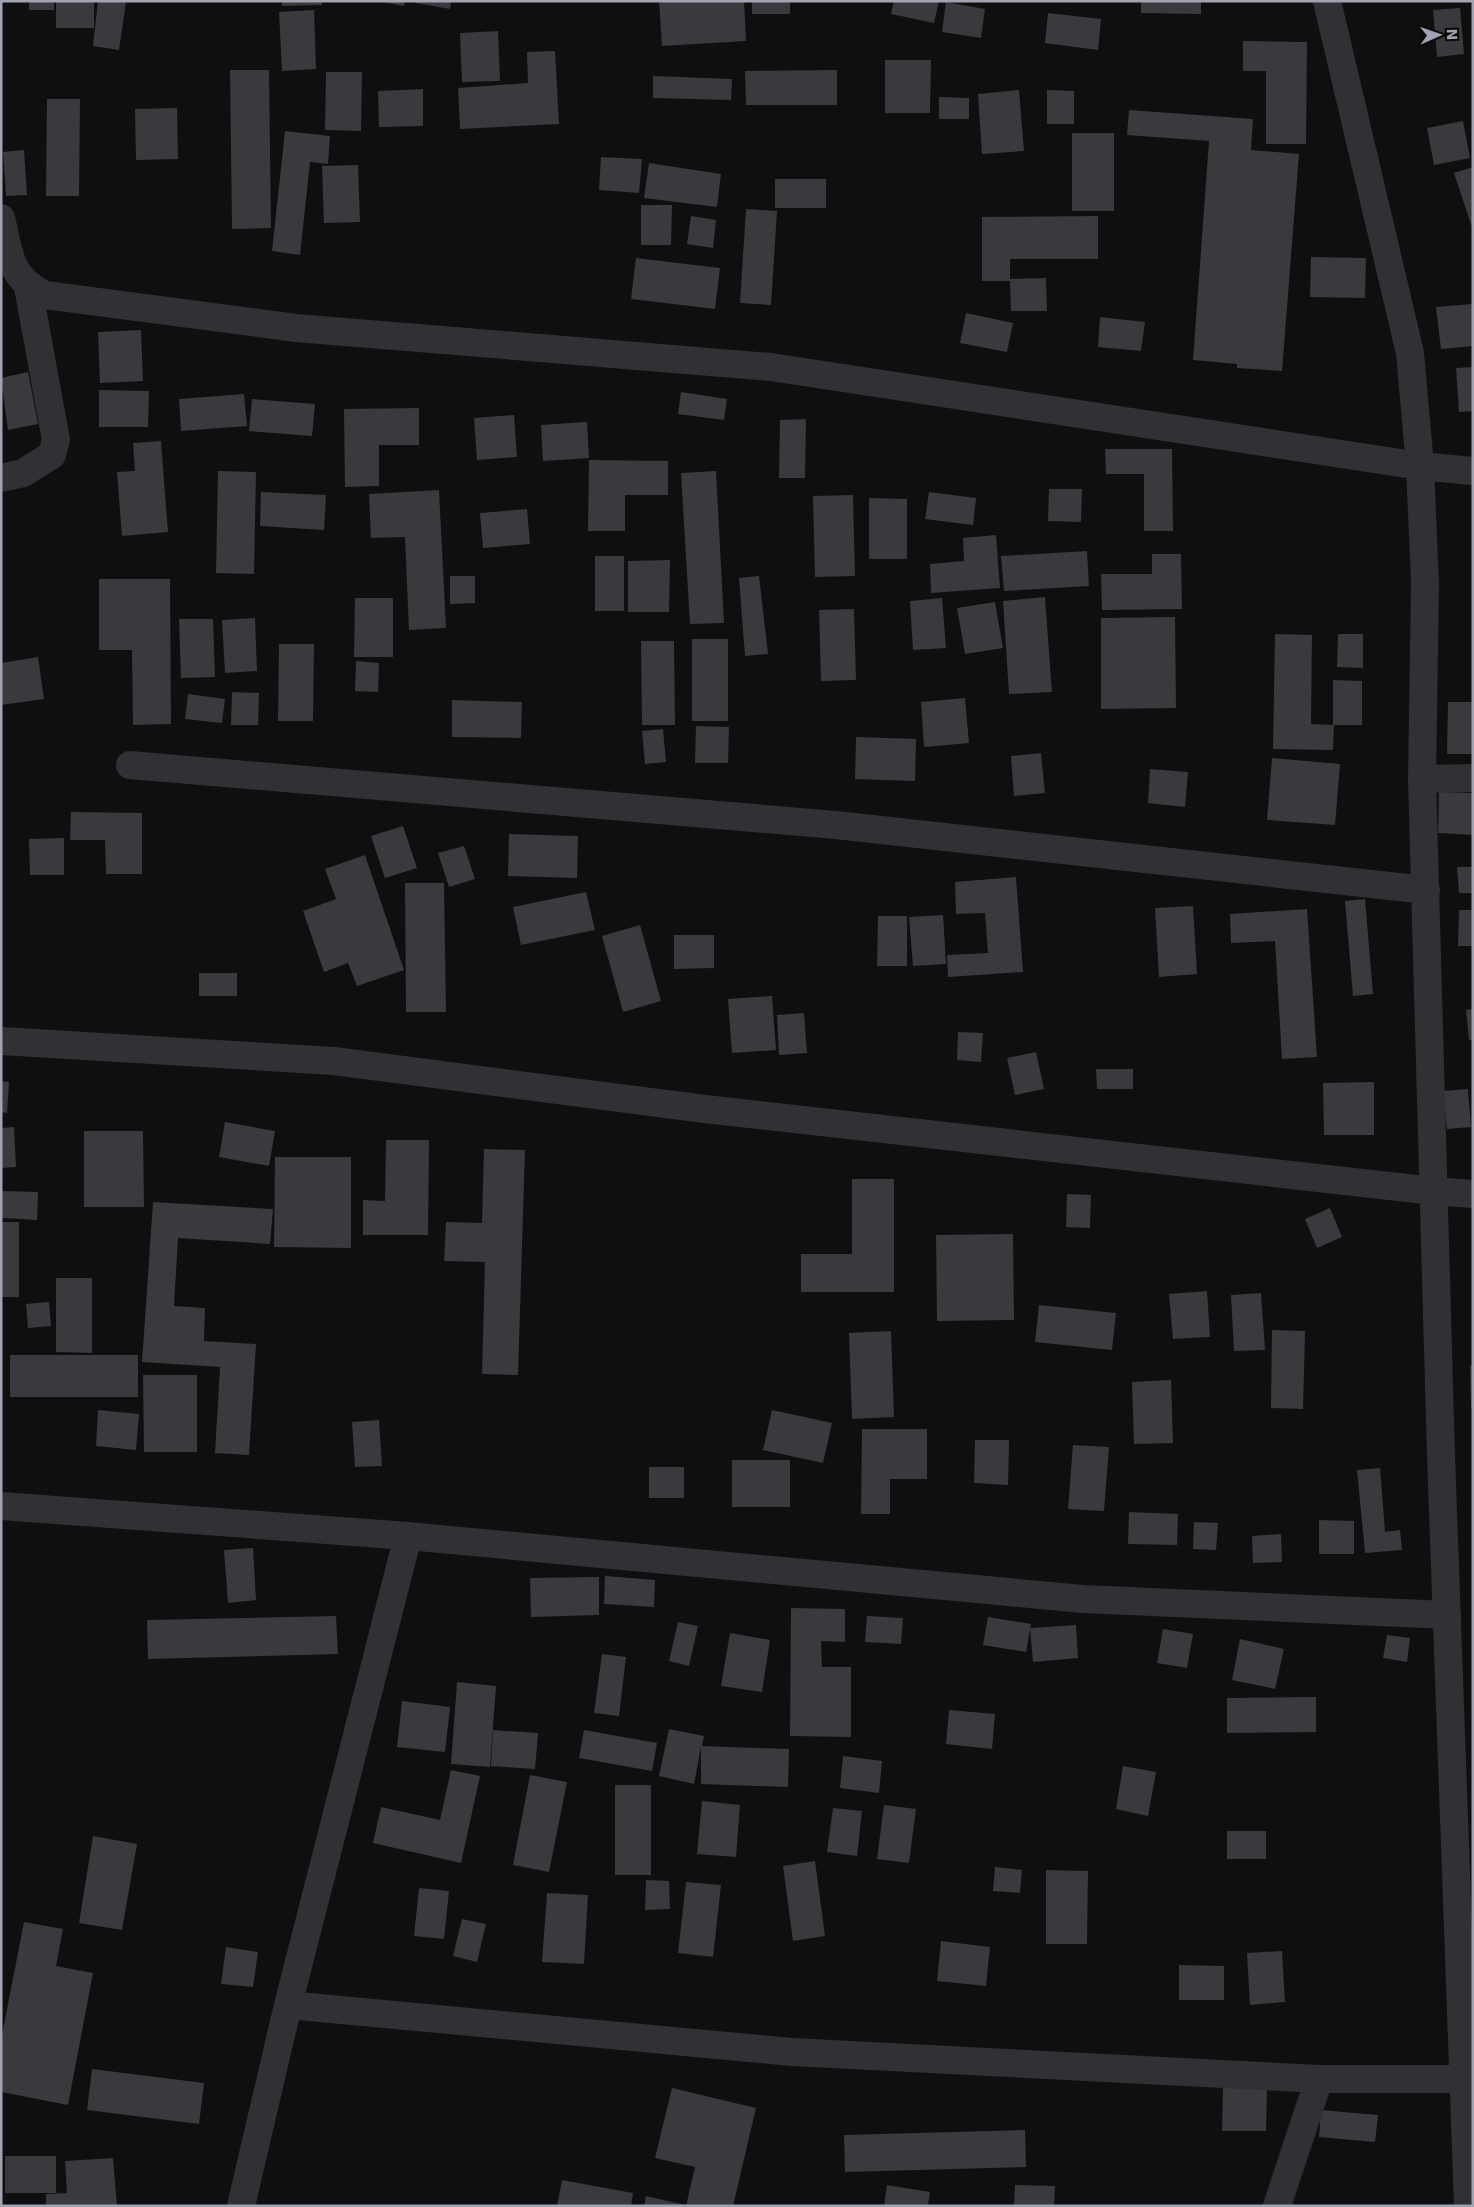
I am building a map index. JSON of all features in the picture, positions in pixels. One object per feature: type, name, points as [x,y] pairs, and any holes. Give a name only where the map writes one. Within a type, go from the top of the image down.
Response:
[{"type":"street","points":[[1327,1],[1410,353],[1420,466],[1425,583],[1422,780],[1447,1615],[1468,2206]]},
{"type":"street","points":[[1,218],[13,267],[28,286],[45,295],[296,328],[771,367],[1420,466],[1473,471]]},
{"type":"street","points":[[1,478],[23,473],[52,455],[56,440],[28,286]]},
{"type":"street","points":[[130,765],[836,825],[1426,890]]},
{"type":"street","points":[[1422,780],[1473,778]]},
{"type":"street","points":[[1,1041],[334,1061],[705,1109],[1473,1194]]},
{"type":"street","points":[[1,1506],[408,1536],[1083,1599],[1447,1615]]},
{"type":"street","points":[[241,2206],[288,2004],[408,1536]]},
{"type":"street","points":[[288,2004],[792,2052],[1319,2079],[1464,2079]]},
{"type":"street","points":[[1277,2206],[1319,2079]]},
{"type":"building","points":[[29,1],[54,1],[54,10],[29,10]]},
{"type":"building","points":[[56,1],[94,1],[94,28],[56,28]]},
{"type":"building","points":[[98,1],[126,2],[119,50],[93,46]]},
{"type":"building","points":[[282,1],[322,1],[322,5],[282,6]]},
{"type":"building","points":[[377,1],[405,1],[404,6]]},
{"type":"building","points":[[416,1],[451,1],[450,9],[416,3]]},
{"type":"building","points":[[659,1],[744,1],[746,41],[662,46]]},
{"type":"building","points":[[752,1],[790,1],[790,14],[752,14]]},
{"type":"building","points":[[894,1],[939,1],[934,23],[891,14]]},
{"type":"building","points":[[1141,1],[1201,1],[1201,14],[1141,13]]},
{"type":"building","points":[[946,2],[985,9],[981,38],[942,32]]},
{"type":"building","points":[[1460,8],[1464,54],[1437,57],[1433,10]]},
{"type":"building","points":[[314,10],[316,69],[282,71],[279,12]]},
{"type":"building","points":[[1048,13],[1101,19],[1098,50],[1045,43]]},
{"type":"building","points":[[498,31],[500,81],[462,82],[460,33]]},
{"type":"building","points":[[1243,41],[1307,42],[1306,144],[1266,144],[1266,71],[1243,71]]},
{"type":"building","points":[[555,51],[559,124],[460,129],[458,88],[528,83],[527,52]]},
{"type":"building","points":[[885,60],[931,60],[930,113],[885,113]]},
{"type":"building","points":[[230,70],[269,70],[271,228],[232,229]]},
{"type":"building","points":[[837,70],[837,105],[746,105],[745,71]]},
{"type":"building","points":[[326,72],[362,72],[361,131],[325,130]]},
{"type":"building","points":[[653,76],[732,79],[731,100],[653,98]]},
{"type":"building","points":[[423,89],[423,126],[379,127],[378,91]]},
{"type":"building","points":[[1019,90],[1024,151],[982,154],[978,94]]},
{"type":"building","points":[[1047,90],[1074,91],[1074,124],[1047,124]]},
{"type":"building","points":[[939,97],[969,98],[969,119],[939,119]]},
{"type":"building","points":[[47,99],[80,99],[79,196],[46,196]]},
{"type":"building","points":[[177,108],[178,159],[136,160],[135,109]]},
{"type":"building","points":[[1129,110],[1253,119],[1251,150],[1299,154],[1282,371],[1237,368],[1237,364],[1193,360],[1209,141],[1127,135]]},
{"type":"building","points":[[1463,121],[1470,158],[1434,165],[1427,128]]},
{"type":"building","points":[[285,131],[330,136],[328,164],[310,162],[300,255],[272,251]]},
{"type":"building","points":[[1072,133],[1114,133],[1114,211],[1072,211]]},
{"type":"building","points":[[24,150],[27,195],[6,196],[3,152]]},
{"type":"building","points":[[601,157],[642,159],[639,193],[599,190]]},
{"type":"building","points":[[649,163],[721,174],[717,207],[644,198]]},
{"type":"building","points":[[358,165],[360,222],[324,223],[322,166]]},
{"type":"building","points":[[1473,167],[1473,227],[1472,227],[1454,173]]},
{"type":"building","points":[[775,179],[826,179],[826,208],[775,208]]},
{"type":"building","points":[[641,205],[672,205],[671,245],[641,245]]},
{"type":"building","points":[[746,209],[777,211],[771,305],[740,303]]},
{"type":"building","points":[[691,216],[716,220],[713,248],[687,244]]},
{"type":"building","points":[[1098,216],[1098,259],[1010,259],[1010,279],[1046,278],[1047,311],[1011,311],[1010,281],[982,281],[982,217]]},
{"type":"building","points":[[1311,257],[1366,258],[1365,298],[1310,297]]},
{"type":"building","points":[[636,258],[720,268],[715,309],[631,299]]},
{"type":"building","points":[[1472,304],[1473,346],[1441,349],[1436,307]]},
{"type":"building","points":[[966,313],[1013,323],[1007,352],[960,343]]},
{"type":"building","points":[[1100,317],[1145,322],[1141,351],[1098,347]]},
{"type":"building","points":[[141,330],[143,381],[100,383],[98,332]]},
{"type":"building","points":[[1473,367],[1473,411],[1459,412],[1456,368]]},
{"type":"building","points":[[28,372],[38,424],[8,430],[1,378]]},
{"type":"building","points":[[99,390],[149,391],[148,427],[99,427]]},
{"type":"building","points":[[681,392],[727,399],[724,420],[678,414]]},
{"type":"building","points":[[244,394],[247,426],[181,431],[179,399]]},
{"type":"building","points":[[252,399],[315,404],[312,436],[249,431]]},
{"type":"building","points":[[419,408],[419,445],[379,445],[379,486],[345,487],[344,409]]},
{"type":"building","points":[[514,415],[517,457],[477,460],[474,418]]},
{"type":"building","points":[[806,419],[805,478],[779,478],[780,420]]},
{"type":"building","points":[[587,422],[589,458],[543,461],[541,425]]},
{"type":"building","points":[[161,441],[168,532],[122,536],[117,472],[135,471],[133,443]]},
{"type":"building","points":[[1105,449],[1172,449],[1173,531],[1144,531],[1144,474],[1106,474]]},
{"type":"building","points":[[589,460],[668,461],[668,495],[625,495],[625,531],[588,531]]},
{"type":"building","points":[[218,471],[256,472],[254,574],[216,573]]},
{"type":"building","points":[[716,471],[724,623],[690,624],[681,473]]},
{"type":"building","points":[[1049,489],[1082,489],[1081,522],[1048,521]]},
{"type":"building","points":[[439,490],[446,628],[409,630],[405,537],[371,538],[369,494]]},
{"type":"building","points":[[261,492],[326,495],[324,530],[260,526]]},
{"type":"building","points":[[929,492],[976,498],[973,525],[925,519]]},
{"type":"building","points":[[853,495],[855,576],[815,577],[813,496]]},
{"type":"building","points":[[869,498],[907,499],[907,559],[869,559]]},
{"type":"building","points":[[527,509],[530,544],[483,548],[480,513]]},
{"type":"building","points":[[996,535],[1000,588],[931,593],[930,564],[964,561],[963,538]]},
{"type":"building","points":[[1087,551],[1089,586],[1004,591],[1001,556]]},
{"type":"building","points":[[1152,554],[1181,554],[1182,609],[1102,610],[1101,574],[1152,574]]},
{"type":"building","points":[[595,556],[624,556],[624,611],[595,611]]},
{"type":"building","points":[[670,560],[669,612],[628,612],[628,561]]},
{"type":"building","points":[[450,576],[475,576],[475,603],[450,604]]},
{"type":"building","points":[[759,576],[768,654],[745,656],[739,578]]},
{"type":"building","points":[[99,579],[170,579],[171,724],[133,725],[132,650],[99,650]]},
{"type":"building","points":[[1045,597],[1052,692],[1009,694],[1003,601]]},
{"type":"building","points":[[355,598],[393,598],[393,657],[354,657]]},
{"type":"building","points":[[942,598],[946,648],[913,650],[910,601]]},
{"type":"building","points":[[995,602],[1003,648],[965,654],[957,608]]},
{"type":"building","points":[[854,609],[856,680],[821,681],[819,610]]},
{"type":"building","points":[[1175,617],[1176,708],[1101,709],[1101,618]]},
{"type":"building","points":[[255,618],[257,671],[225,673],[222,620]]},
{"type":"building","points":[[179,619],[213,619],[215,677],[181,678]]},
{"type":"building","points":[[1275,634],[1312,635],[1311,724],[1334,725],[1333,750],[1273,749]]},
{"type":"building","points":[[1338,634],[1363,634],[1363,668],[1337,667]]},
{"type":"building","points":[[692,639],[728,639],[728,721],[692,721]]},
{"type":"building","points":[[641,641],[674,641],[675,725],[642,725]]},
{"type":"building","points":[[279,644],[314,644],[313,721],[278,721]]},
{"type":"building","points":[[38,657],[44,699],[1,705],[1,663]]},
{"type":"building","points":[[356,661],[379,663],[378,692],[355,691]]},
{"type":"building","points":[[1333,680],[1362,681],[1362,725],[1333,725]]},
{"type":"building","points":[[232,692],[259,693],[258,725],[231,725]]},
{"type":"building","points":[[188,694],[225,699],[222,723],[185,719]]},
{"type":"building","points":[[965,698],[969,743],[924,747],[921,702]]},
{"type":"building","points":[[452,700],[522,702],[521,738],[452,737]]},
{"type":"building","points":[[1448,702],[1473,702],[1473,754],[1447,754]]},
{"type":"building","points":[[696,726],[729,727],[728,763],[695,763]]},
{"type":"building","points":[[663,729],[666,762],[645,764],[642,731]]},
{"type":"building","points":[[856,737],[916,739],[915,781],[855,779]]},
{"type":"building","points":[[1041,753],[1045,793],[1014,796],[1011,756]]},
{"type":"building","points":[[1272,758],[1340,764],[1335,825],[1267,820]]},
{"type":"building","points":[[1150,769],[1188,772],[1185,807],[1148,803]]},
{"type":"building","points":[[1439,792],[1473,793],[1473,835],[1438,833]]},
{"type":"building","points":[[71,812],[142,813],[142,874],[106,874],[105,840],[70,840]]},
{"type":"building","points":[[403,826],[417,868],[385,878],[371,836]]},
{"type":"building","points":[[509,834],[578,836],[577,878],[508,876]]},
{"type":"building","points":[[64,838],[64,875],[30,875],[29,839]]},
{"type":"building","points":[[464,846],[475,879],[449,887],[438,853]]},
{"type":"building","points":[[365,855],[404,970],[357,986],[348,963],[324,972],[303,911],[336,899],[325,869]]},
{"type":"building","points":[[1457,867],[1473,867],[1473,893],[1459,893]]},
{"type":"building","points":[[1016,877],[1023,972],[948,977],[947,955],[988,953],[985,913],[956,914],[955,882]]},
{"type":"building","points":[[405,883],[444,883],[446,1012],[406,1012]]},
{"type":"building","points":[[586,892],[595,930],[521,945],[513,907]]},
{"type":"building","points":[[1365,899],[1373,994],[1353,996],[1345,901]]},
{"type":"building","points":[[1193,906],[1197,974],[1159,977],[1155,908]]},
{"type":"building","points":[[1307,909],[1317,1057],[1282,1059],[1275,941],[1231,943],[1230,914]]},
{"type":"building","points":[[1459,910],[1473,910],[1473,946],[1458,946]]},
{"type":"building","points":[[943,915],[946,964],[913,966],[909,917]]},
{"type":"building","points":[[878,916],[907,916],[907,966],[877,966]]},
{"type":"building","points":[[640,925],[661,1001],[623,1012],[602,936]]},
{"type":"building","points":[[674,935],[714,935],[714,968],[674,969]]},
{"type":"building","points":[[199,973],[237,973],[237,996],[199,996]]},
{"type":"building","points":[[772,996],[776,1050],[732,1053],[728,999]]},
{"type":"building","points":[[1473,1009],[1473,1040],[1469,1040],[1466,1010]]},
{"type":"building","points":[[804,1013],[807,1053],[779,1055],[777,1015]]},
{"type":"building","points":[[958,1032],[983,1033],[981,1062],[957,1060]]},
{"type":"building","points":[[1036,1052],[1044,1089],[1015,1095],[1007,1058]]},
{"type":"building","points":[[1096,1069],[1133,1069],[1133,1089],[1097,1089]]},
{"type":"building","points":[[1,1081],[9,1082],[7,1113],[1,1112]]},
{"type":"building","points":[[1374,1082],[1374,1135],[1324,1135],[1323,1083]]},
{"type":"building","points":[[1468,1089],[1471,1127],[1447,1129],[1443,1091]]},
{"type":"building","points":[[225,1122],[275,1131],[269,1166],[219,1157]]},
{"type":"building","points":[[14,1127],[16,1167],[1,1168],[1,1128]]},
{"type":"building","points":[[84,1131],[143,1131],[144,1207],[84,1207]]},
{"type":"building","points":[[386,1140],[429,1140],[428,1235],[363,1235],[363,1200],[385,1201]]},
{"type":"building","points":[[484,1149],[525,1150],[518,1375],[482,1374],[485,1262],[444,1261],[446,1222],[482,1223]]},
{"type":"building","points":[[275,1157],[351,1157],[351,1248],[274,1247]]},
{"type":"building","points":[[852,1179],[894,1179],[894,1292],[801,1292],[801,1254],[852,1254]]},
{"type":"building","points":[[1,1191],[38,1192],[37,1220],[1,1218]]},
{"type":"building","points":[[1067,1194],[1091,1195],[1090,1228],[1066,1227]]},
{"type":"building","points":[[153,1202],[273,1209],[270,1244],[178,1238],[174,1306],[205,1308],[204,1341],[256,1344],[249,1455],[215,1453],[220,1367],[142,1362]]},
{"type":"building","points":[[1330,1208],[1342,1237],[1317,1248],[1305,1219]]},
{"type":"building","points":[[1,1222],[19,1222],[19,1297],[1,1297]]},
{"type":"building","points":[[1013,1234],[1014,1320],[937,1321],[936,1235]]},
{"type":"building","points":[[56,1278],[92,1278],[92,1353],[56,1352]]},
{"type":"building","points":[[1207,1291],[1210,1337],[1173,1339],[1169,1294]]},
{"type":"building","points":[[1261,1293],[1265,1350],[1234,1351],[1231,1295]]},
{"type":"building","points":[[49,1302],[51,1326],[28,1328],[26,1304]]},
{"type":"building","points":[[1039,1305],[1116,1313],[1112,1350],[1035,1342]]},
{"type":"building","points":[[1272,1330],[1305,1331],[1303,1409],[1271,1408]]},
{"type":"building","points":[[891,1331],[894,1417],[852,1419],[849,1333]]},
{"type":"building","points":[[10,1355],[138,1355],[138,1397],[10,1397]]},
{"type":"building","points":[[1470,1366],[1473,1366],[1473,1409],[1471,1409]]},
{"type":"building","points":[[143,1375],[197,1375],[197,1452],[144,1452]]},
{"type":"building","points":[[1171,1380],[1173,1443],[1134,1444],[1132,1382]]},
{"type":"building","points":[[98,1410],[139,1414],[136,1450],[96,1446]]},
{"type":"building","points":[[772,1410],[832,1423],[823,1463],[763,1450]]},
{"type":"building","points":[[379,1420],[382,1466],[355,1467],[352,1422]]},
{"type":"building","points":[[862,1429],[927,1429],[927,1479],[890,1479],[890,1514],[861,1514]]},
{"type":"building","points":[[975,1440],[1009,1440],[1008,1485],[974,1483]]},
{"type":"building","points":[[1073,1445],[1109,1447],[1104,1511],[1068,1509]]},
{"type":"building","points":[[732,1460],[790,1460],[790,1507],[732,1507]]},
{"type":"building","points":[[649,1467],[684,1467],[684,1498],[649,1498]]},
{"type":"building","points":[[1380,1468],[1385,1532],[1400,1530],[1402,1550],[1365,1553],[1357,1470]]},
{"type":"building","points":[[1129,1512],[1178,1514],[1177,1545],[1128,1544]]},
{"type":"building","points":[[1319,1520],[1354,1521],[1354,1554],[1319,1554]]},
{"type":"building","points":[[1194,1522],[1218,1523],[1216,1550],[1193,1549]]},
{"type":"building","points":[[1281,1534],[1282,1562],[1253,1563],[1252,1536]]},
{"type":"building","points":[[253,1548],[256,1600],[228,1603],[224,1550]]},
{"type":"building","points":[[605,1576],[655,1580],[654,1607],[604,1604]]},
{"type":"building","points":[[599,1577],[599,1615],[531,1617],[530,1578]]},
{"type":"building","points":[[791,1608],[845,1609],[845,1642],[821,1641],[822,1667],[851,1667],[851,1737],[790,1736]]},
{"type":"building","points":[[336,1616],[338,1654],[148,1659],[147,1620]]},
{"type":"building","points":[[867,1616],[903,1618],[901,1644],[865,1642]]},
{"type":"building","points":[[988,1617],[1031,1624],[1026,1652],[983,1645]]},
{"type":"building","points":[[678,1622],[698,1626],[689,1666],[669,1661]]},
{"type":"building","points":[[1076,1625],[1078,1658],[1033,1662],[1030,1628]]},
{"type":"building","points":[[1163,1629],[1193,1634],[1187,1668],[1157,1663]]},
{"type":"building","points":[[730,1633],[770,1640],[762,1692],[721,1686]]},
{"type":"building","points":[[1387,1635],[1410,1638],[1407,1662],[1383,1658]]},
{"type":"building","points":[[1240,1639],[1284,1649],[1275,1689],[1232,1680]]},
{"type":"building","points":[[602,1654],[626,1657],[619,1716],[594,1713]]},
{"type":"building","points":[[457,1682],[496,1686],[490,1767],[451,1764]]},
{"type":"building","points":[[1316,1697],[1316,1732],[1227,1733],[1227,1698]]},
{"type":"building","points":[[402,1701],[450,1707],[445,1752],[397,1747]]},
{"type":"building","points":[[949,1710],[995,1714],[992,1749],[946,1744]]},
{"type":"building","points":[[669,1729],[704,1736],[702,1746],[789,1749],[788,1787],[701,1784],[701,1747],[694,1784],[659,1776]]},
{"type":"building","points":[[493,1730],[538,1733],[535,1769],[491,1766]]},
{"type":"building","points":[[584,1730],[657,1743],[652,1771],[579,1758]]},
{"type":"building","points":[[843,1756],[882,1761],[879,1793],[840,1788]]},
{"type":"building","points":[[1123,1766],[1156,1772],[1148,1816],[1116,1809]]},
{"type":"building","points":[[451,1770],[480,1776],[461,1863],[373,1843],[381,1807],[440,1820]]},
{"type":"building","points":[[530,1775],[567,1782],[549,1872],[513,1865]]},
{"type":"building","points":[[615,1785],[651,1785],[651,1875],[615,1875]]},
{"type":"building","points":[[702,1801],[740,1805],[736,1857],[697,1854]]},
{"type":"building","points":[[884,1805],[916,1809],[909,1863],[877,1859]]},
{"type":"building","points":[[833,1808],[862,1811],[857,1856],[827,1852]]},
{"type":"building","points":[[1227,1831],[1266,1831],[1266,1859],[1227,1859]]},
{"type":"building","points":[[93,1836],[137,1844],[122,1930],[79,1923]]},
{"type":"building","points":[[815,1861],[825,1936],[793,1941],[783,1866]]},
{"type":"building","points":[[995,1867],[1022,1870],[1020,1893],[993,1891]]},
{"type":"building","points":[[1046,1870],[1088,1871],[1087,1944],[1046,1944]]},
{"type":"building","points":[[646,1880],[669,1881],[670,1909],[645,1910]]},
{"type":"building","points":[[686,1882],[721,1885],[713,1957],[678,1953]]},
{"type":"building","points":[[419,1888],[449,1891],[444,1939],[414,1936]]},
{"type":"building","points":[[547,1893],[588,1895],[584,1964],[542,1962]]},
{"type":"building","points":[[462,1919],[486,1924],[477,1962],[453,1956]]},
{"type":"building","points":[[24,1922],[63,1929],[56,1966],[93,1973],[68,2105],[1,2092],[1,2040]]},
{"type":"building","points":[[941,1941],[990,1947],[986,1986],[937,1981]]},
{"type":"building","points":[[226,1947],[258,1952],[253,1987],[221,1984]]},
{"type":"building","points":[[1282,1951],[1285,2002],[1250,2005],[1247,1953]]},
{"type":"building","points":[[1179,1965],[1224,1966],[1224,2000],[1179,2000]]},
{"type":"building","points":[[92,2069],[204,2083],[199,2124],[87,2110]]},
{"type":"building","points":[[1223,2086],[1267,2086],[1266,2131],[1222,2131]]},
{"type":"building","points":[[672,2088],[756,2108],[733,2206],[686,2206],[695,2167],[655,2158]]},
{"type":"building","points":[[1321,2110],[1378,2115],[1375,2142],[1319,2137]]},
{"type":"building","points":[[1025,2130],[1026,2167],[845,2172],[844,2135]]},
{"type":"building","points":[[5,2156],[56,2156],[56,2193],[5,2193]]},
{"type":"building","points":[[113,2158],[117,2206],[46,2206],[46,2194],[67,2193],[65,2161]]},
{"type":"building","points":[[562,2180],[633,2193],[631,2206],[557,2206]]},
{"type":"building","points":[[887,2185],[930,2192],[928,2206],[884,2206]]},
{"type":"building","points":[[1015,2185],[1055,2186],[1054,2206],[1014,2206]]},
{"type":"building","points":[[646,2196],[685,2205],[685,2206],[644,2206]]}]
